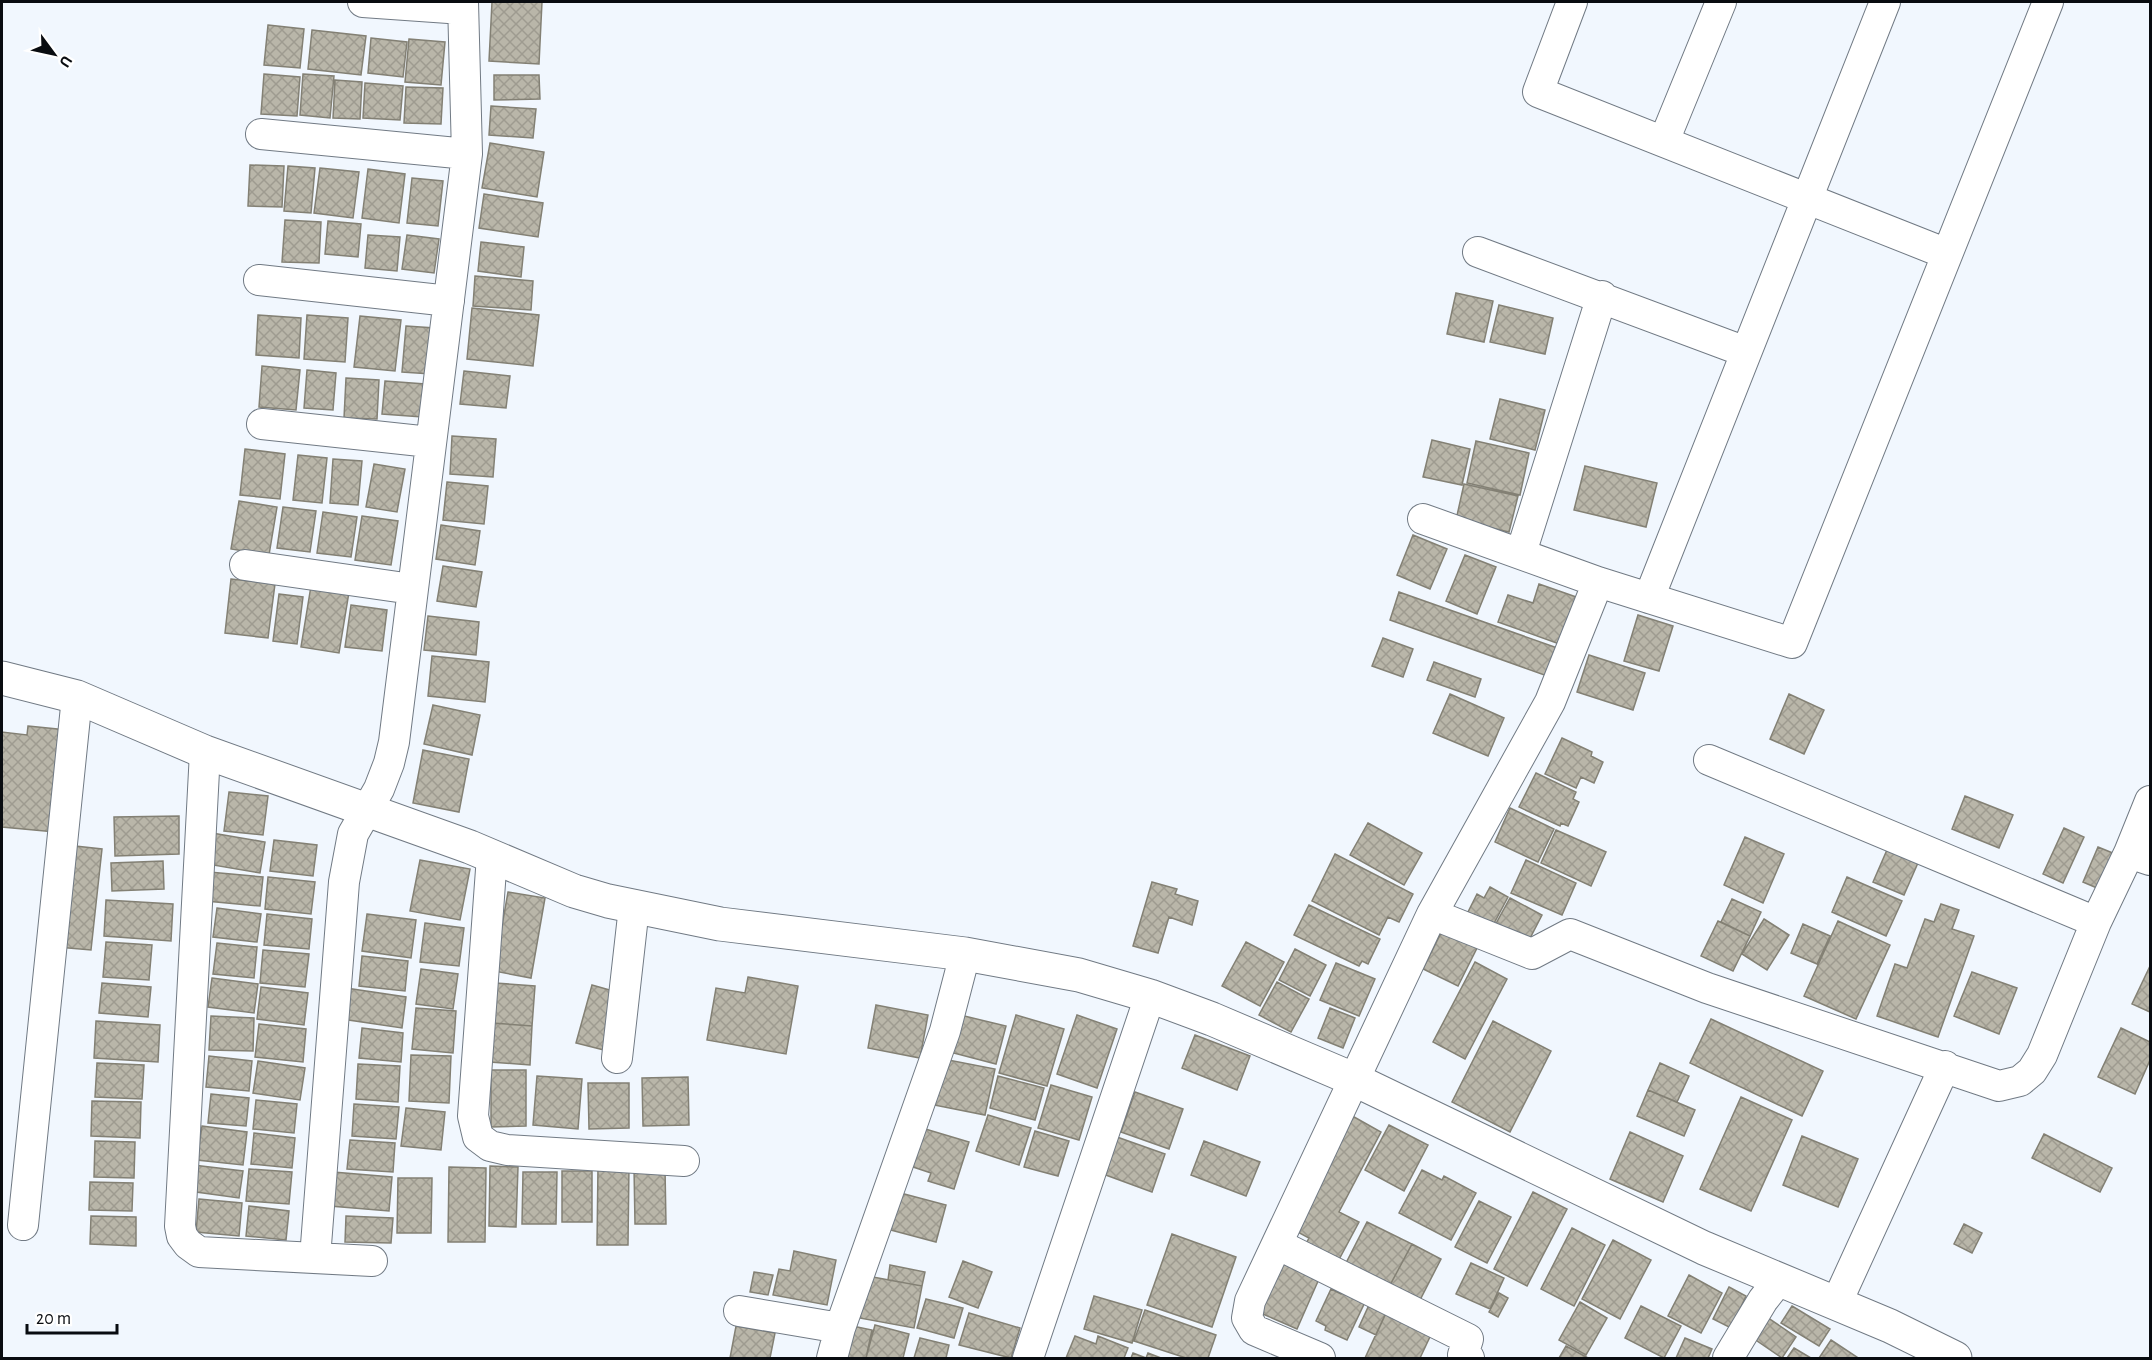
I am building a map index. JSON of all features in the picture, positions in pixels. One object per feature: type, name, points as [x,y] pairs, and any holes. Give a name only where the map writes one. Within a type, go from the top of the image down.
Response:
[{"type":"street","points":[[315,1258],[344,882],[350,844],[365,810],[379,789],[389,763],[467,154],[463,5],[363,2]]},
{"type":"street","points":[[1572,2],[1538,92],[1947,254]]},
{"type":"street","points":[[1664,141],[1721,2]]},
{"type":"street","points":[[1649,598],[1885,2]]},
{"type":"street","points":[[1423,519],[1598,582],[1792,643],[2048,2]]},
{"type":"street","points":[[261,134],[467,154]]},
{"type":"street","points":[[1478,252],[1602,296],[1746,352]]},
{"type":"street","points":[[259,280],[449,301]]},
{"type":"street","points":[[1521,553],[1602,296]]},
{"type":"street","points":[[262,424],[430,442]]},
{"type":"street","points":[[245,565],[412,589]]},
{"type":"street","points":[[1320,1359],[1254,1330],[1247,1318],[1250,1301],[1432,914],[1550,702],[1598,582]]},
{"type":"street","points":[[2,678],[77,697],[205,752],[492,856],[574,891],[634,907],[720,924],[965,954],[1079,975],[1150,996],[1212,1019],[1353,1079],[1704,1248],[1778,1281],[1837,1302],[1955,1359]]},
{"type":"street","points":[[23,1225],[77,697]]},
{"type":"street","points":[[205,752],[180,1226],[182,1236],[199,1252],[372,1261]]},
{"type":"street","points":[[1709,760],[2096,922]]},
{"type":"street","points":[[1432,914],[1532,954],[1570,934],[1707,988],[1999,1086],[2020,1081],[2032,1071],[2060,1014],[2096,922],[2140,857],[2151,801]]},
{"type":"street","points":[[492,856],[473,1116],[478,1137],[490,1146],[507,1150],[684,1161]]},
{"type":"street","points":[[617,1058],[634,907]]},
{"type":"street","points":[[832,1359],[840,1328],[945,1031],[965,954]]},
{"type":"street","points":[[1028,1359],[1150,996]]},
{"type":"street","points":[[1837,1302],[1945,1066]]},
{"type":"street","points":[[1277,1244],[1468,1338],[1463,1355],[1470,1359]]},
{"type":"street","points":[[1728,1359],[1763,1300],[1778,1281]]},
{"type":"street","points":[[739,1311],[840,1328]]},
{"type":"building","points":[[492,2],[542,2],[539,64],[489,61]]},
{"type":"building","points":[[268,25],[304,29],[300,68],[264,65]]},
{"type":"building","points":[[312,30],[366,36],[361,75],[308,69]]},
{"type":"building","points":[[371,38],[407,42],[403,77],[368,73]]},
{"type":"building","points":[[409,39],[445,42],[441,85],[405,82]]},
{"type":"building","points":[[264,74],[300,77],[297,116],[261,114]]},
{"type":"building","points":[[303,74],[334,76],[330,118],[300,115]]},
{"type":"building","points":[[494,75],[539,75],[540,99],[494,100]]},
{"type":"building","points":[[335,80],[362,82],[360,119],[333,118]]},
{"type":"building","points":[[365,83],[403,86],[400,120],[363,118]]},
{"type":"building","points":[[406,87],[443,88],[441,124],[404,123]]},
{"type":"building","points":[[491,106],[536,109],[533,138],[489,135]]},
{"type":"building","points":[[490,143],[544,152],[537,197],[482,188]]},
{"type":"building","points":[[250,165],[284,166],[282,207],[248,206]]},
{"type":"building","points":[[288,166],[315,168],[311,213],[284,211]]},
{"type":"building","points":[[320,168],[359,172],[353,218],[314,213]]},
{"type":"building","points":[[368,169],[405,174],[399,223],[362,218]]},
{"type":"building","points":[[412,178],[443,181],[438,226],[407,223]]},
{"type":"building","points":[[484,194],[543,203],[538,237],[479,228]]},
{"type":"building","points":[[285,220],[321,222],[319,263],[282,262]]},
{"type":"building","points":[[328,221],[361,224],[358,257],[325,254]]},
{"type":"building","points":[[368,235],[400,237],[397,271],[365,268]]},
{"type":"building","points":[[407,235],[439,239],[434,273],[402,269]]},
{"type":"building","points":[[481,242],[524,247],[521,277],[478,271]]},
{"type":"building","points":[[475,276],[533,281],[531,310],[473,306]]},
{"type":"building","points":[[1456,293],[1493,301],[1484,342],[1447,334]]},
{"type":"building","points":[[1499,305],[1553,318],[1545,354],[1490,342]]},
{"type":"building","points":[[472,308],[539,315],[533,366],[467,359]]},
{"type":"building","points":[[258,315],[301,318],[299,358],[256,355]]},
{"type":"building","points":[[307,315],[348,318],[345,362],[304,359]]},
{"type":"building","points":[[360,316],[401,320],[395,371],[354,367]]},
{"type":"building","points":[[406,326],[435,328],[431,374],[402,372]]},
{"type":"building","points":[[262,366],[300,370],[296,410],[259,407]]},
{"type":"building","points":[[307,370],[336,373],[333,410],[304,408]]},
{"type":"building","points":[[464,371],[510,376],[506,408],[460,404]]},
{"type":"building","points":[[346,378],[379,380],[377,419],[344,418]]},
{"type":"building","points":[[385,381],[425,384],[422,417],[382,414]]},
{"type":"building","points":[[1500,399],[1545,410],[1535,450],[1490,439]]},
{"type":"building","points":[[452,436],[496,439],[493,477],[450,474]]},
{"type":"building","points":[[1432,440],[1470,449],[1462,485],[1423,477]]},
{"type":"building","points":[[1476,441],[1529,453],[1520,495],[1467,483]]},
{"type":"building","points":[[245,449],[285,454],[280,499],[240,495]]},
{"type":"building","points":[[298,455],[327,458],[322,503],[293,500]]},
{"type":"building","points":[[333,459],[362,461],[358,505],[330,503]]},
{"type":"building","points":[[374,464],[405,469],[397,512],[366,507]]},
{"type":"building","points":[[1585,466],[1657,483],[1646,527],[1574,510]]},
{"type":"building","points":[[447,482],[488,486],[484,524],[443,520]]},
{"type":"building","points":[[1464,484],[1518,496],[1509,532],[1456,520]]},
{"type":"building","points":[[239,501],[277,507],[269,555],[231,549]]},
{"type":"building","points":[[283,507],[316,511],[310,552],[277,548]]},
{"type":"building","points":[[323,512],[357,517],[351,557],[317,553]]},
{"type":"building","points":[[362,516],[398,521],[391,565],[355,560]]},
{"type":"building","points":[[441,525],[480,531],[475,565],[436,559]]},
{"type":"building","points":[[1413,535],[1447,549],[1430,589],[1397,575]]},
{"type":"building","points":[[1465,555],[1496,567],[1477,614],[1446,601]]},
{"type":"building","points":[[443,566],[482,572],[476,607],[437,601]]},
{"type":"building","points":[[231,579],[275,584],[268,638],[225,633]]},
{"type":"building","points":[[1539,584],[1582,599],[1565,646],[1498,622],[1508,595],[1533,603]]},
{"type":"building","points":[[311,586],[349,592],[339,653],[301,647]]},
{"type":"building","points":[[1399,592],[1563,650],[1553,678],[1390,620]]},
{"type":"building","points":[[279,594],[303,597],[297,644],[273,641]]},
{"type":"building","points":[[351,605],[387,610],[382,651],[345,647]]},
{"type":"building","points":[[1638,615],[1673,626],[1659,671],[1624,661]]},
{"type":"building","points":[[428,616],[479,622],[476,655],[424,650]]},
{"type":"building","points":[[1383,638],[1413,649],[1403,677],[1372,666]]},
{"type":"building","points":[[1589,655],[1645,673],[1633,710],[1577,692]]},
{"type":"building","points":[[432,656],[489,662],[485,702],[428,696]]},
{"type":"building","points":[[1434,662],[1481,679],[1475,697],[1427,680]]},
{"type":"building","points":[[1450,694],[1504,718],[1488,756],[1433,733]]},
{"type":"building","points":[[1789,694],[1824,710],[1804,754],[1770,739]]},
{"type":"building","points":[[433,705],[480,715],[472,755],[424,744]]},
{"type":"building","points":[[28,726],[67,730],[55,832],[2,827],[2,732],[27,735]]},
{"type":"building","points":[[1562,738],[1592,752],[1591,756],[1603,762],[1594,783],[1581,777],[1576,788],[1545,774]]},
{"type":"building","points":[[423,750],[469,759],[459,812],[413,803]]},
{"type":"building","points":[[1536,773],[1576,792],[1573,799],[1579,802],[1568,826],[1561,823],[1560,826],[1519,807]]},
{"type":"building","points":[[229,792],[268,796],[263,835],[224,831]]},
{"type":"building","points":[[1965,796],[2013,815],[1999,848],[1952,829]]},
{"type":"building","points":[[1510,808],[1554,829],[1538,862],[1495,842]]},
{"type":"building","points":[[179,816],[179,854],[115,856],[114,817]]},
{"type":"building","points":[[1368,823],[1422,853],[1404,885],[1350,855]]},
{"type":"building","points":[[2064,828],[2084,837],[2063,883],[2043,874]]},
{"type":"building","points":[[1556,830],[1606,852],[1591,886],[1541,863]]},
{"type":"building","points":[[212,833],[265,842],[260,873],[207,864]]},
{"type":"building","points":[[1745,837],[1784,854],[1763,903],[1724,885]]},
{"type":"building","points":[[274,840],[317,845],[313,876],[270,871]]},
{"type":"building","points":[[1890,843],[1921,856],[1904,895],[1873,882]]},
{"type":"building","points":[[57,844],[102,849],[91,950],[46,946]]},
{"type":"building","points":[[2098,847],[2120,856],[2104,891],[2083,882]]},
{"type":"building","points":[[1335,854],[1413,894],[1399,922],[1388,917],[1379,935],[1312,901]]},
{"type":"building","points":[[420,860],[470,869],[460,920],[410,911]]},
{"type":"building","points":[[1526,860],[1576,883],[1562,915],[1511,893]]},
{"type":"building","points":[[163,861],[164,889],[112,891],[111,863]]},
{"type":"building","points":[[209,872],[263,877],[260,906],[206,901]]},
{"type":"building","points":[[268,877],[315,882],[311,914],[265,909]]},
{"type":"building","points":[[1847,877],[1902,901],[1886,936],[1832,912]]},
{"type":"building","points":[[1152,882],[1177,889],[1175,894],[1198,901],[1192,925],[1169,917],[1158,953],[1133,946]]},
{"type":"building","points":[[1490,887],[1508,897],[1491,929],[1466,916],[1477,894],[1484,898]]},
{"type":"building","points":[[508,892],[545,898],[531,978],[494,971]]},
{"type":"building","points":[[1510,898],[1542,915],[1526,946],[1493,929]]},
{"type":"building","points":[[1732,899],[1761,912],[1750,936],[1721,922]]},
{"type":"building","points":[[106,900],[173,904],[171,941],[104,936]]},
{"type":"building","points":[[1941,904],[1959,910],[1952,929],[1974,936],[1938,1037],[1877,1016],[1895,964],[1907,968],[1925,919],[1934,922]]},
{"type":"building","points":[[1309,905],[1380,939],[1368,964],[1362,961],[1359,966],[1294,935]]},
{"type":"building","points":[[217,908],[261,914],[257,942],[213,937]]},
{"type":"building","points":[[267,914],[312,919],[309,949],[264,945]]},
{"type":"building","points":[[367,914],[416,920],[411,958],[362,951]]},
{"type":"building","points":[[1764,919],[1789,935],[1767,970],[1742,954]]},
{"type":"building","points":[[1718,921],[1750,936],[1733,971],[1701,956]]},
{"type":"building","points":[[1838,921],[1890,945],[1856,1019],[1804,996]]},
{"type":"building","points":[[425,923],[464,928],[459,966],[420,962]]},
{"type":"building","points":[[1803,924],[1830,936],[1817,964],[1791,953]]},
{"type":"building","points":[[1442,931],[1477,948],[1458,986],[1423,969]]},
{"type":"building","points":[[106,942],[152,945],[149,980],[103,977]]},
{"type":"building","points":[[1246,942],[1284,962],[1260,1006],[1222,986]]},
{"type":"building","points":[[217,943],[257,947],[254,978],[213,974]]},
{"type":"building","points":[[1295,949],[1326,965],[1310,996],[1279,980]]},
{"type":"building","points":[[263,950],[309,954],[305,987],[260,983]]},
{"type":"building","points":[[362,956],[408,961],[405,991],[359,986]]},
{"type":"building","points":[[1475,962],[1507,979],[1465,1059],[1433,1042]]},
{"type":"building","points":[[1336,963],[1375,979],[1359,1016],[1320,1000]]},
{"type":"building","points":[[2150,966],[2150,1012],[2132,1004]]},
{"type":"building","points":[[421,969],[458,974],[453,1009],[416,1004]]},
{"type":"building","points":[[1972,972],[2017,988],[1999,1034],[1954,1016]]},
{"type":"building","points":[[748,977],[798,986],[786,1054],[707,1040],[716,988],[745,993]]},
{"type":"building","points":[[212,978],[258,984],[254,1013],[208,1007]]},
{"type":"building","points":[[1277,982],[1309,999],[1291,1032],[1259,1015]]},
{"type":"building","points":[[102,983],[151,987],[148,1017],[99,1013]]},
{"type":"building","points":[[495,983],[535,986],[532,1026],[492,1023]]},
{"type":"building","points":[[592,985],[631,996],[616,1053],[576,1043]]},
{"type":"building","points":[[261,987],[308,993],[304,1025],[257,1019]]},
{"type":"building","points":[[346,988],[406,997],[402,1028],[342,1019]]},
{"type":"building","points":[[876,1005],[928,1015],[920,1058],[868,1048]]},
{"type":"building","points":[[416,1008],[456,1011],[453,1053],[412,1049]]},
{"type":"building","points":[[1330,1008],[1355,1018],[1343,1048],[1318,1038]]},
{"type":"building","points":[[956,1014],[1006,1026],[996,1064],[946,1051]]},
{"type":"building","points":[[1016,1015],[1064,1029],[1047,1086],[999,1073]]},
{"type":"building","points":[[1077,1015],[1117,1029],[1097,1088],[1057,1074]]},
{"type":"building","points":[[211,1016],[254,1018],[253,1051],[209,1050]]},
{"type":"building","points":[[1711,1019],[1823,1071],[1802,1116],[1690,1063]]},
{"type":"building","points":[[96,1021],[160,1025],[158,1062],[94,1058]]},
{"type":"building","points":[[1493,1021],[1551,1051],[1510,1132],[1452,1102]]},
{"type":"building","points":[[492,1023],[532,1026],[530,1065],[490,1062]]},
{"type":"building","points":[[259,1024],[306,1029],[303,1062],[255,1057]]},
{"type":"building","points":[[362,1028],[403,1033],[401,1062],[359,1058]]},
{"type":"building","points":[[2121,1028],[2150,1042],[2150,1060],[2135,1094],[2098,1077]]},
{"type":"building","points":[[1195,1035],[1250,1056],[1237,1090],[1182,1068]]},
{"type":"building","points":[[411,1055],[451,1056],[449,1103],[409,1101]]},
{"type":"building","points":[[209,1056],[252,1061],[249,1091],[206,1087]]},
{"type":"building","points":[[938,1058],[995,1069],[985,1115],[929,1104]]},
{"type":"building","points":[[258,1061],[305,1068],[300,1100],[253,1093]]},
{"type":"building","points":[[97,1063],[144,1065],[142,1099],[95,1097]]},
{"type":"building","points":[[1660,1063],[1689,1076],[1677,1102],[1648,1090]]},
{"type":"building","points":[[358,1064],[400,1066],[398,1102],[356,1099]]},
{"type":"building","points":[[491,1070],[526,1070],[526,1126],[491,1127]]},
{"type":"building","points":[[537,1076],[582,1079],[578,1129],[533,1125]]},
{"type":"building","points":[[998,1076],[1044,1088],[1035,1120],[990,1108]]},
{"type":"building","points":[[688,1077],[689,1125],[643,1126],[642,1078]]},
{"type":"building","points":[[588,1083],[629,1083],[629,1128],[589,1129]]},
{"type":"building","points":[[1051,1085],[1092,1097],[1079,1140],[1038,1128]]},
{"type":"building","points":[[1648,1090],[1695,1110],[1684,1136],[1637,1116]]},
{"type":"building","points":[[1135,1092],[1183,1109],[1169,1149],[1121,1132]]},
{"type":"building","points":[[211,1094],[249,1098],[246,1126],[208,1123]]},
{"type":"building","points":[[1741,1097],[1792,1120],[1751,1211],[1700,1189]]},
{"type":"building","points":[[256,1100],[297,1104],[294,1133],[253,1129]]},
{"type":"building","points":[[92,1101],[141,1102],[140,1138],[91,1136]]},
{"type":"building","points":[[354,1104],[399,1107],[396,1139],[352,1136]]},
{"type":"building","points":[[406,1108],[445,1112],[441,1150],[401,1146]]},
{"type":"building","points":[[1347,1113],[1381,1132],[1339,1212],[1359,1222],[1335,1267],[1303,1249],[1309,1238],[1292,1229]]},
{"type":"building","points":[[988,1115],[1031,1128],[1019,1165],[976,1151]]},
{"type":"building","points":[[1389,1125],[1428,1145],[1404,1191],[1365,1170]]},
{"type":"building","points":[[202,1126],[247,1132],[243,1165],[197,1160]]},
{"type":"building","points":[[922,1128],[969,1142],[954,1189],[928,1181],[931,1173],[910,1166]]},
{"type":"building","points":[[1035,1131],[1069,1141],[1058,1176],[1024,1167]]},
{"type":"building","points":[[1630,1132],[1683,1156],[1663,1202],[1610,1179]]},
{"type":"building","points":[[254,1133],[295,1138],[292,1168],[251,1164]]},
{"type":"building","points":[[2044,1134],[2112,1168],[2100,1192],[2032,1158]]},
{"type":"building","points":[[1802,1136],[1858,1159],[1838,1207],[1783,1185]]},
{"type":"building","points":[[1117,1137],[1165,1154],[1152,1192],[1103,1174]]},
{"type":"building","points":[[350,1140],[395,1143],[393,1172],[347,1169]]},
{"type":"building","points":[[95,1141],[135,1142],[134,1178],[94,1177]]},
{"type":"building","points":[[1204,1141],[1260,1162],[1246,1196],[1191,1175]]},
{"type":"building","points":[[193,1165],[243,1171],[239,1198],[189,1191]]},
{"type":"building","points":[[490,1166],[518,1167],[516,1227],[489,1226]]},
{"type":"building","points":[[598,1166],[629,1166],[628,1245],[597,1245]]},
{"type":"building","points":[[449,1167],[486,1168],[485,1242],[448,1242]]},
{"type":"building","points":[[634,1168],[665,1168],[666,1224],[635,1224]]},
{"type":"building","points":[[249,1169],[292,1172],[289,1204],[246,1201]]},
{"type":"building","points":[[1422,1170],[1442,1180],[1444,1176],[1476,1193],[1451,1240],[1399,1213]]},
{"type":"building","points":[[562,1171],[592,1171],[592,1222],[562,1222]]},
{"type":"building","points":[[333,1172],[392,1177],[389,1211],[330,1206]]},
{"type":"building","points":[[523,1172],[557,1172],[556,1224],[522,1224]]},
{"type":"building","points":[[398,1178],[432,1178],[431,1233],[397,1233]]},
{"type":"building","points":[[90,1182],[133,1183],[132,1211],[89,1210]]},
{"type":"building","points":[[893,1191],[946,1205],[936,1242],[883,1228]]},
{"type":"building","points":[[1533,1192],[1567,1209],[1527,1286],[1494,1269]]},
{"type":"building","points":[[199,1199],[242,1203],[239,1236],[196,1232]]},
{"type":"building","points":[[1479,1201],[1511,1217],[1487,1263],[1455,1247]]},
{"type":"building","points":[[249,1206],[289,1211],[286,1240],[246,1236]]},
{"type":"building","points":[[91,1216],[136,1217],[136,1246],[90,1244]]},
{"type":"building","points":[[346,1216],[393,1218],[391,1243],[345,1242]]},
{"type":"building","points":[[1367,1222],[1412,1244],[1389,1287],[1345,1265]]},
{"type":"building","points":[[1964,1224],[1982,1233],[1972,1253],[1954,1244]]},
{"type":"building","points":[[1572,1228],[1605,1245],[1574,1306],[1541,1289]]},
{"type":"building","points":[[1172,1234],[1236,1257],[1212,1327],[1147,1305]]},
{"type":"building","points":[[1613,1240],[1651,1260],[1620,1319],[1582,1299]]},
{"type":"building","points":[[1412,1244],[1441,1259],[1419,1302],[1389,1287]]},
{"type":"building","points":[[794,1251],[836,1260],[827,1305],[773,1295],[779,1269],[790,1271]]},
{"type":"building","points":[[963,1261],[992,1272],[978,1308],[949,1297]]},
{"type":"building","points":[[1278,1261],[1319,1279],[1297,1329],[1256,1311]]},
{"type":"building","points":[[1471,1263],[1504,1278],[1490,1309],[1456,1294]]},
{"type":"building","points":[[890,1265],[925,1272],[922,1286],[888,1280]]},
{"type":"building","points":[[754,1272],[773,1275],[768,1295],[750,1292]]},
{"type":"building","points":[[862,1275],[922,1286],[914,1328],[854,1317]]},
{"type":"building","points":[[1689,1275],[1722,1293],[1701,1333],[1668,1316]]},
{"type":"building","points":[[1729,1287],[1746,1296],[1731,1328],[1713,1319]]},
{"type":"building","points":[[1331,1289],[1341,1294],[1343,1289],[1366,1300],[1347,1340],[1325,1330],[1326,1326],[1316,1321]]},
{"type":"building","points":[[1499,1293],[1508,1298],[1498,1317],[1489,1312]]},
{"type":"building","points":[[1374,1294],[1391,1302],[1376,1335],[1359,1327]]},
{"type":"building","points":[[1094,1296],[1142,1310],[1132,1343],[1084,1329]]},
{"type":"building","points":[[926,1299],[963,1308],[954,1338],[917,1328]]},
{"type":"building","points":[[1391,1302],[1436,1324],[1420,1358],[1365,1358]]},
{"type":"building","points":[[1580,1302],[1607,1318],[1586,1355],[1559,1340]]},
{"type":"building","points":[[1641,1306],[1681,1326],[1664,1358],[1625,1338]]},
{"type":"building","points":[[1792,1306],[1830,1329],[1819,1346],[1781,1323]]},
{"type":"building","points":[[1145,1310],[1216,1335],[1208,1358],[1186,1358],[1134,1341]]},
{"type":"building","points":[[969,1313],[1020,1328],[1011,1358],[959,1345]]},
{"type":"building","points":[[1761,1313],[1796,1337],[1782,1358],[1747,1334]]},
{"type":"building","points":[[843,1324],[872,1330],[866,1358],[836,1358]]},
{"type":"building","points":[[875,1325],[909,1334],[903,1358],[866,1358]]},
{"type":"building","points":[[736,1326],[775,1333],[770,1358],[730,1358]]},
{"type":"building","points":[[1075,1336],[1096,1344],[1098,1336],[1128,1348],[1124,1358],[1066,1358]]},
{"type":"building","points":[[920,1338],[949,1345],[946,1358],[914,1358]]},
{"type":"building","points":[[1685,1338],[1712,1349],[1708,1358],[1676,1358]]},
{"type":"building","points":[[1831,1340],[1857,1357],[1819,1358]]},
{"type":"building","points":[[1566,1346],[1588,1358],[1559,1358]]},
{"type":"building","points":[[1794,1348],[1811,1358],[1787,1358]]},
{"type":"building","points":[[1133,1353],[1146,1358],[1131,1358]]},
{"type":"building","points":[[1148,1353],[1161,1358],[1146,1358]]}]
